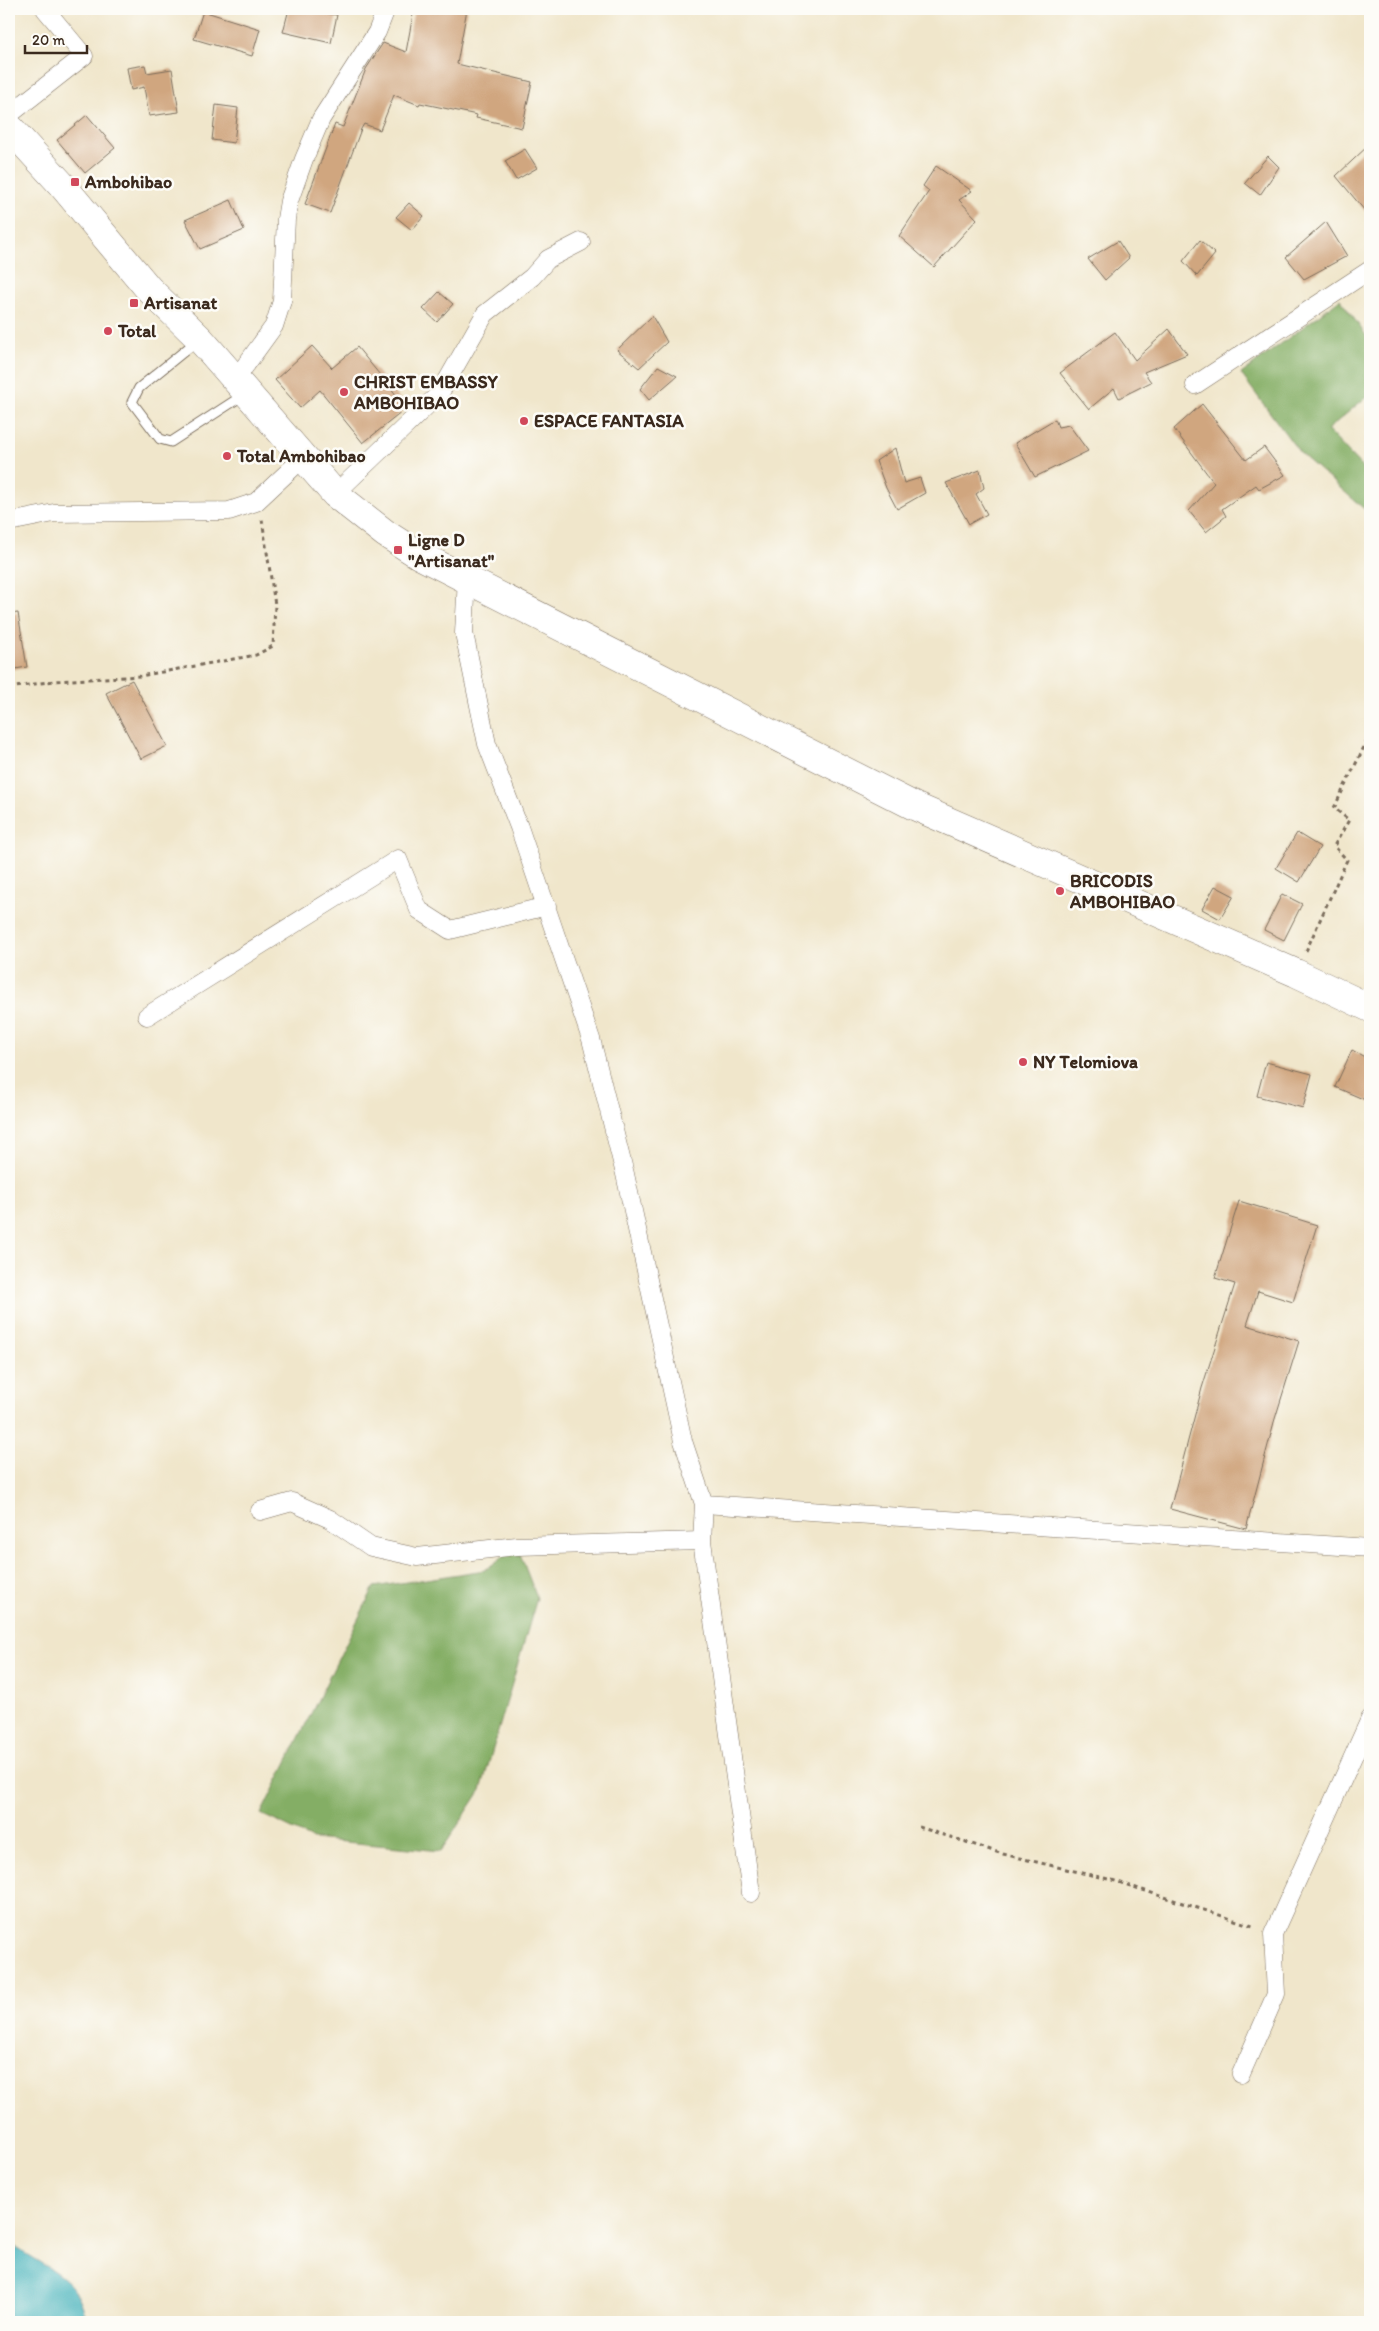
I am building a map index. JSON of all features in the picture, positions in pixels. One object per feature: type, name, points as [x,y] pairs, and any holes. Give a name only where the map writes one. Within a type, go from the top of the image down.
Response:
[{"type":"main road","points":[[9,127],[62,185],[148,288],[200,339],[336,494],[394,539],[419,555],[467,580],[688,690],[914,806],[1296,973],[1370,1008]]},
{"type":"street","points":[[9,115],[84,56],[45,9]]},
{"type":"street","points":[[240,386],[274,326],[282,301],[287,210],[304,159],[321,119],[377,32],[386,9]]},
{"type":"street","points":[[336,494],[440,393],[485,314],[532,277],[548,259],[581,242]]},
{"type":"street","points":[[1195,385],[1370,270]]},
{"type":"street","points":[[9,522],[54,514],[229,511],[256,502],[304,457]]},
{"type":"street","points":[[467,580],[464,633],[486,744],[519,827],[591,1039],[625,1174],[683,1441],[704,1504],[702,1541],[751,1893]]},
{"type":"street","points":[[147,1016],[398,859],[419,910],[450,930],[546,906]]},
{"type":"street","points":[[260,1511],[292,1502],[330,1519],[371,1547],[417,1557],[517,1546],[702,1541]]},
{"type":"street","points":[[704,1504],[1370,1548]]},
{"type":"street","points":[[1242,2074],[1276,1994],[1273,1934],[1370,1719]]},
{"type":"lane","points":[[200,339],[139,388],[134,395],[132,402],[160,439],[170,442],[240,386]]},
{"type":"path","points":[[9,688],[54,682],[140,676],[256,655],[273,646],[275,605],[265,529],[256,502]]},
{"type":"path","points":[[1296,973],[1347,860],[1334,846],[1350,820],[1334,808],[1366,744],[1370,746]]},
{"type":"path","points":[[919,1827],[1003,1854],[1112,1880],[1214,1912],[1273,1934]]},
{"type":"green space","points":[[1340,299],[1370,341],[1370,394],[1327,430],[1370,475],[1370,514],[1300,453],[1241,374]]},
{"type":"green space","points":[[517,1546],[537,1598],[481,1790],[441,1851],[313,1839],[261,1814],[374,1587],[485,1570]]},
{"type":"water","points":[[9,2242],[68,2282],[83,2306],[86,2322],[9,2322]]},
{"type":"building","points":[[289,9],[325,9],[324,13],[337,15],[331,43],[283,32]]},
{"type":"building","points":[[414,9],[467,9],[457,64],[532,82],[522,128],[476,118],[477,115],[420,103],[419,105],[394,95],[380,130],[364,124],[361,129],[330,213],[305,204],[335,124],[343,127],[366,69],[383,43],[406,52]]},
{"type":"building","points":[[203,11],[260,29],[252,56],[194,39]]},
{"type":"building","points":[[145,65],[147,73],[172,69],[179,112],[149,116],[144,87],[131,90],[127,68]]},
{"type":"building","points":[[216,105],[238,108],[234,143],[212,140]]},
{"type":"building","points":[[87,115],[115,148],[85,173],[57,140]]},
{"type":"building","points":[[1370,144],[1370,217],[1336,176]]},
{"type":"building","points":[[525,149],[537,168],[516,180],[505,161]]},
{"type":"building","points":[[1268,156],[1279,167],[1260,195],[1245,183]]},
{"type":"building","points":[[936,166],[972,191],[959,200],[977,219],[934,267],[899,236],[929,191],[923,186]]},
{"type":"building","points":[[231,200],[244,230],[200,249],[185,220]]},
{"type":"building","points":[[409,203],[424,216],[412,230],[396,217]]},
{"type":"building","points":[[1326,222],[1347,256],[1304,279],[1286,257]]},
{"type":"building","points":[[1200,240],[1215,254],[1197,276],[1183,261]]},
{"type":"building","points":[[1118,241],[1129,258],[1105,280],[1088,259]]},
{"type":"building","points":[[439,292],[453,304],[437,322],[423,309]]},
{"type":"building","points":[[652,316],[667,342],[639,368],[617,350]]},
{"type":"building","points":[[1169,329],[1187,354],[1144,372],[1151,382],[1119,398],[1114,388],[1089,409],[1060,373],[1115,332],[1135,360]]},
{"type":"building","points":[[312,346],[332,368],[357,347],[407,408],[363,443],[320,390],[300,408],[275,380]]},
{"type":"building","points":[[658,366],[677,376],[649,400],[640,389]]},
{"type":"building","points":[[1202,404],[1246,460],[1264,447],[1285,475],[1259,489],[1256,485],[1222,509],[1226,516],[1206,532],[1189,511],[1214,483],[1174,429]]},
{"type":"building","points":[[1055,419],[1058,427],[1069,425],[1088,451],[1035,477],[1015,443]]},
{"type":"building","points":[[895,448],[904,483],[920,478],[925,493],[897,509],[886,488],[876,461]]},
{"type":"building","points":[[980,470],[984,488],[976,494],[987,514],[969,524],[946,483]]},
{"type":"building","points":[[18,613],[27,667],[9,670],[9,614]]},
{"type":"building","points":[[132,680],[167,746],[141,759],[106,693]]},
{"type":"building","points":[[1297,833],[1320,847],[1299,882],[1276,868]]},
{"type":"building","points":[[1215,886],[1234,896],[1220,919],[1202,909]]},
{"type":"building","points":[[1282,894],[1302,904],[1284,940],[1264,930]]},
{"type":"building","points":[[1352,1050],[1370,1060],[1370,1102],[1335,1087]]},
{"type":"building","points":[[1266,1062],[1312,1074],[1303,1108],[1257,1096]]},
{"type":"building","points":[[1239,1201],[1317,1225],[1293,1302],[1258,1291],[1247,1325],[1299,1341],[1274,1422],[1246,1529],[1170,1509],[1202,1388],[1235,1284],[1215,1278]]},
{"type":"place","name":"Ambohibao","points":[[75,182]]},
{"type":"place","name":"Artisanat","points":[[134,303]]},
{"type":"place","name":"Total","points":[[108,331]]},
{"type":"place","name":"CHRIST EMBASSY AMBOHIBAO","points":[[344,392]]},
{"type":"place","name":"ESPACE FANTASIA","points":[[524,421]]},
{"type":"place","name":"Total Ambohibao","points":[[227,456]]},
{"type":"place","name":"Ligne D \"Artisanat\"","points":[[398,550]]},
{"type":"place","name":"BRICODIS AMBOHIBAO","points":[[1060,891]]},
{"type":"place","name":"NY Telomiova","points":[[1023,1062]]}]
